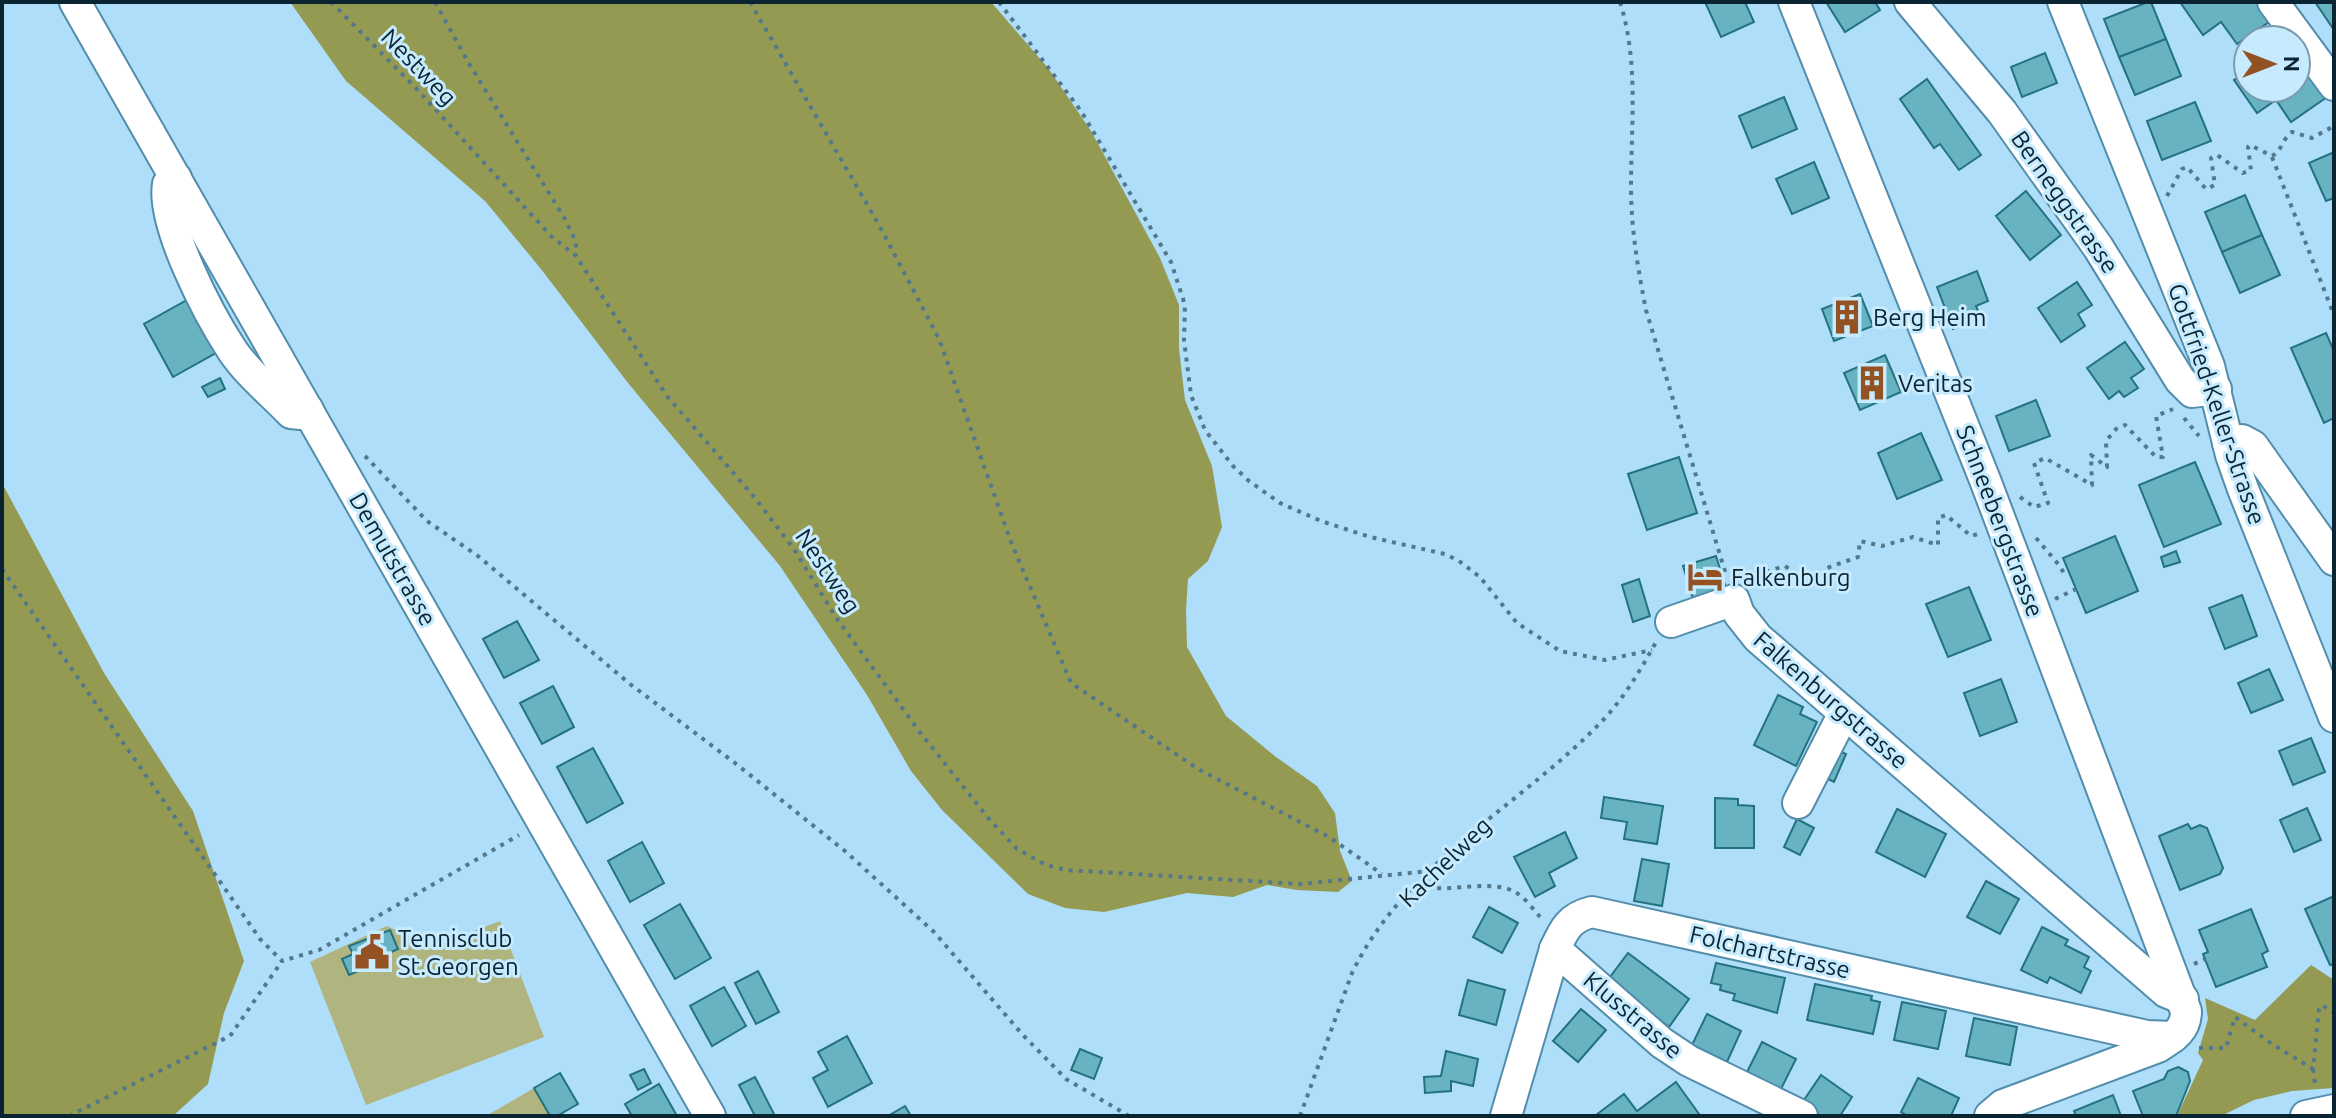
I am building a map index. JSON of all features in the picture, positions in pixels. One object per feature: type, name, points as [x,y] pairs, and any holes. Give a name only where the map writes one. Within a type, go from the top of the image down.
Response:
[{"type":"street","name":"Demutstrasse","points":[[75,2],[710,1116]]},
{"type":"street","name":"Schneebergstrasse","points":[[1794,2],[1985,480],[2183,999]]},
{"type":"street","name":"Berneggstrasse","points":[[1910,2],[2002,112],[2028,148],[2098,247],[2180,380],[2192,392],[2216,389]]},
{"type":"street","name":"Gottfried-Keller-Strasse","points":[[2063,2],[2177,283],[2216,389],[2228,443],[2243,489],[2334,717]]},
{"type":"street","points":[[2273,2],[2334,85]]},
{"type":"street","points":[[2228,443],[2242,440],[2253,446],[2334,560]]},
{"type":"street","points":[[1671,622],[1743,591]]},
{"type":"street","name":"Falkenburgstrasse","points":[[1743,591],[1744,623],[1758,638],[2166,992],[2183,999]]},
{"type":"street","points":[[1798,803],[1844,713]]},
{"type":"street","name":"Folchartstrasse","points":[[1506,1116],[1555,949],[1566,926],[1573,919],[1592,912],[2147,1036],[2173,1037]]},
{"type":"street","name":"Klusstrasse","points":[[1555,949],[1662,1043],[1689,1061],[1802,1116]]},
{"type":"street","points":[[1990,1116],[2003,1105],[2142,1054],[2173,1037],[2181,1031],[2186,1020],[2183,999]]},
{"type":"street","points":[[2306,1116],[2334,1110]]},
{"type":"path","name":"Nestweg","points":[[331,2],[415,87],[551,236],[576,256],[667,396],[755,498],[794,549],[835,616],[919,731],[1017,849],[1046,865],[1066,870],[1301,884],[1430,871]]},
{"type":"path","points":[[435,2],[468,62],[565,219],[576,242],[576,256]]},
{"type":"path","points":[[750,2],[879,225],[939,339],[1011,542],[1071,683],[1198,769],[1329,837],[1384,876]]},
{"type":"path","name":"Kachelweg","points":[[999,2],[1081,111],[1171,262],[1185,305],[1186,363],[1191,395],[1205,430],[1233,466],[1280,503],[1321,521],[1370,537],[1445,554],[1459,561],[1480,577],[1517,623],[1560,651],[1605,660],[1652,650],[1625,694],[1596,727],[1447,853],[1362,952],[1300,1116]]},
{"type":"path","points":[[1620,2],[1632,62],[1631,190],[1638,269],[1646,310],[1743,591]]},
{"type":"path","points":[[2272,156],[2278,153],[2284,139],[2292,132],[2312,138],[2334,126]]},
{"type":"path","points":[[2173,186],[2182,169],[2187,167],[2206,189],[2215,185],[2211,158],[2217,155],[2242,173],[2251,170],[2250,145],[2272,156],[2334,315]]},
{"type":"path","points":[[2020,497],[2034,507],[2048,503],[2034,463],[2045,458],[2092,485],[2091,455],[2107,467],[2106,441],[2116,429],[2125,425],[2156,457],[2163,457],[2156,416],[2173,408]]},
{"type":"path","points":[[359,449],[427,521],[478,556],[630,684],[845,851],[934,932],[1022,1034],[1066,1079],[1129,1116]]},
{"type":"path","points":[[1743,591],[1755,575],[1785,566],[1803,578],[1822,585],[1827,568],[1858,557],[1860,541],[1882,546],[1913,537],[1938,545],[1938,518],[1946,515],[1969,535]]},
{"type":"path","points":[[2034,535],[2065,575]]},
{"type":"path","points":[[2,569],[260,939],[282,961]]},
{"type":"path","points":[[2045,603],[2076,589]]},
{"type":"path","points":[[69,1116],[230,1036],[282,961],[319,950],[542,822]]},
{"type":"path","points":[[1418,884],[1431,889],[1476,885],[1505,888],[1518,894],[1532,908]]},
{"type":"path","points":[[2315,1083],[2313,1069],[2319,1009],[2322,1005],[2334,1013]]},
{"type":"path","points":[[2202,1048],[2226,1048],[2235,1017],[2313,1069]]},
{"type":"green space","points":[[290,2],[991,2],[1048,68],[1091,131],[1160,258],[1179,305],[1179,349],[1185,400],[1212,466],[1222,527],[1208,561],[1188,579],[1187,647],[1226,716],[1317,786],[1335,813],[1340,851],[1352,881],[1338,892],[1267,885],[1233,897],[1187,893],[1104,912],[1065,908],[1028,894],[942,810],[911,771],[867,695],[780,566],[628,383],[485,201],[346,81]]},
{"type":"green space","points":[[2,483],[104,673],[193,811],[244,961],[224,1013],[208,1084],[173,1116],[2,1116]]},
{"type":"green space","points":[[500,921],[544,1037],[366,1105],[310,962],[387,926],[432,947]]},
{"type":"green space","points":[[2311,965],[2334,980],[2334,1088],[2292,1091],[2254,1100],[2221,1116],[2177,1116],[2203,1060],[2198,1053],[2208,1019],[2205,998],[2255,1020]]},
{"type":"green space","points":[[534,1088],[550,1116],[486,1116]]},
{"type":"building","points":[[1705,2],[1745,2],[1754,22],[1721,37]]},
{"type":"building","points":[[1826,2],[1875,2],[1880,10],[1845,32]]},
{"type":"building","points":[[2151,2],[2166,39],[2119,57],[2104,19]]},
{"type":"building","points":[[2180,2],[2260,2],[2272,20],[2266,24],[2232,24],[2232,37],[2221,22],[2203,35]]},
{"type":"building","points":[[2315,2],[2334,2],[2334,30]]},
{"type":"building","points":[[2166,39],[2181,76],[2135,95],[2119,57]]},
{"type":"building","points":[[2045,53],[2057,83],[2022,97],[2011,67]]},
{"type":"building","points":[[2312,75],[2327,97],[2291,122],[2279,104],[2312,104]]},
{"type":"building","points":[[1927,79],[1981,155],[1959,170],[1940,144],[1934,148],[1900,99]]},
{"type":"building","points":[[1784,97],[1797,129],[1752,148],[1739,116]]},
{"type":"building","points":[[2195,102],[2211,141],[2162,160],[2147,121]]},
{"type":"building","points":[[2251,104],[2270,104],[2257,113]]},
{"type":"building","points":[[2334,152],[2334,198],[2326,201],[2309,163]]},
{"type":"building","points":[[1814,162],[1829,198],[1792,214],[1776,179]]},
{"type":"building","points":[[2026,191],[2061,235],[2030,260],[1996,216]]},
{"type":"building","points":[[2245,195],[2262,235],[2222,252],[2205,212]]},
{"type":"building","points":[[2262,235],[2280,275],[2240,293],[2222,252]]},
{"type":"building","points":[[1977,271],[1988,301],[1976,306],[1981,318],[1953,329],[1937,287]]},
{"type":"building","points":[[2077,282],[2092,305],[2078,314],[2085,326],[2061,342],[2038,308]]},
{"type":"building","name":"Berg Heim","points":[[1860,294],[1873,326],[1834,341],[1822,309]]},
{"type":"building","points":[[194,296],[223,349],[173,377],[144,324]]},
{"type":"building","points":[[2326,333],[2334,351],[2334,418],[2324,423],[2291,348]]},
{"type":"building","points":[[2125,342],[2144,369],[2131,378],[2138,388],[2124,397],[2119,391],[2109,399],[2087,368]]},
{"type":"building","name":"Veritas","points":[[1885,355],[1901,392],[1860,410],[1844,373]]},
{"type":"building","points":[[220,378],[225,389],[208,397],[202,387]]},
{"type":"building","points":[[2036,400],[2050,436],[2009,451],[1996,416]]},
{"type":"building","points":[[1921,433],[1942,480],[1897,499],[1878,453]]},
{"type":"building","name":"Falkenburg","points":[[1679,457],[1697,513],[1647,530],[1628,474]]},
{"type":"building","points":[[2195,462],[2221,524],[2164,547],[2139,485]]},
{"type":"building","points":[[2115,536],[2138,591],[2086,613],[2063,558]]},
{"type":"building","points":[[2176,551],[2180,562],[2164,567],[2161,557]]},
{"type":"building","name":"Falkenburg","points":[[1716,556],[1726,588],[1693,599],[1683,566]]},
{"type":"building","points":[[1639,579],[1650,616],[1633,622],[1622,585]]},
{"type":"building","points":[[1969,587],[1991,640],[1948,657],[1926,604]]},
{"type":"building","points":[[2242,595],[2257,636],[2225,649],[2209,608]]},
{"type":"building","points":[[517,621],[539,660],[504,678],[483,639]]},
{"type":"building","points":[[2269,669],[2283,700],[2251,713],[2238,683]]},
{"type":"building","points":[[2001,679],[2017,722],[1980,736],[1964,693]]},
{"type":"building","points":[[553,686],[574,727],[542,744],[520,703]]},
{"type":"building","points":[[1778,695],[1803,707],[1800,714],[1817,722],[1796,766],[1754,745]]},
{"type":"building","points":[[2311,738],[2325,772],[2293,785],[2279,751]]},
{"type":"building","points":[[1830,747],[1846,754],[1834,782],[1818,774]]},
{"type":"building","points":[[593,748],[623,803],[587,823],[557,767]]},
{"type":"building","points":[[1604,797],[1663,806],[1657,844],[1624,839],[1627,822],[1601,818]]},
{"type":"building","points":[[1715,798],[1738,799],[1738,805],[1754,806],[1754,848],[1715,848]]},
{"type":"building","points":[[2307,808],[2321,840],[2294,852],[2280,820]]},
{"type":"building","points":[[1897,809],[1946,834],[1925,877],[1876,852]]},
{"type":"building","points":[[1797,819],[1814,828],[1800,855],[1784,847]]},
{"type":"building","points":[[2188,824],[2191,829],[2200,825],[2207,828],[2223,868],[2220,874],[2180,890],[2159,836]]},
{"type":"building","points":[[1565,832],[1577,858],[1549,873],[1555,886],[1535,897],[1514,857]]},
{"type":"building","points":[[642,842],[664,883],[630,902],[608,861]]},
{"type":"building","points":[[1642,859],[1669,864],[1662,906],[1634,901]]},
{"type":"building","points":[[1986,881],[2019,899],[2000,934],[1967,917]]},
{"type":"building","points":[[2334,896],[2334,964],[2330,965],[2305,909]]},
{"type":"building","points":[[680,904],[711,958],[675,979],[644,925]]},
{"type":"building","points":[[1489,907],[1518,923],[1502,953],[1473,937]]},
{"type":"building","points":[[2251,909],[2268,951],[2262,954],[2267,967],[2216,987],[2203,954],[2208,952],[2199,930]]},
{"type":"building","points":[[2042,927],[2068,940],[2065,945],[2089,957],[2084,967],[2091,971],[2081,993],[2050,977],[2047,983],[2021,970]]},
{"type":"building","name":"Tennisclub St.Georgen","points":[[390,930],[398,949],[378,958],[380,962],[349,975],[342,959],[353,954],[349,946]]},
{"type":"building","points":[[1628,953],[1689,999],[1669,1027],[1657,1018],[1654,1021],[1607,981]]},
{"type":"building","points":[[1716,963],[1785,978],[1777,1013],[1733,1000],[1735,994],[1720,990],[1721,985],[1711,983]]},
{"type":"building","points":[[758,971],[779,1012],[756,1024],[735,983]]},
{"type":"building","points":[[1468,980],[1505,990],[1496,1025],[1459,1015]]},
{"type":"building","points":[[1815,984],[1872,996],[1871,1000],[1880,1002],[1873,1034],[1807,1020]]},
{"type":"building","points":[[724,987],[746,1026],[712,1046],[690,1006]]},
{"type":"building","points":[[1902,1002],[1946,1011],[1938,1049],[1894,1040]]},
{"type":"building","points":[[1581,1009],[1606,1030],[1578,1062],[1553,1041]]},
{"type":"building","points":[[1707,1014],[1741,1031],[1727,1062],[1692,1045]]},
{"type":"building","points":[[1974,1018],[2017,1027],[2010,1065],[1966,1056]]},
{"type":"building","points":[[847,1036],[872,1083],[828,1107],[813,1078],[828,1070],[818,1052]]},
{"type":"building","points":[[1762,1042],[1796,1059],[1781,1089],[1747,1072]]},
{"type":"building","points":[[1080,1049],[1102,1058],[1094,1079],[1071,1070]]},
{"type":"building","points":[[1446,1051],[1478,1059],[1473,1086],[1451,1081],[1451,1091],[1425,1093],[1424,1077],[1441,1076]]},
{"type":"building","points":[[2178,1067],[2188,1072],[2190,1081],[2176,1116],[2143,1116],[2133,1091],[2164,1079],[2168,1071]]},
{"type":"building","points":[[644,1069],[651,1083],[638,1090],[630,1075]]},
{"type":"building","points":[[560,1073],[578,1104],[557,1116],[550,1116],[534,1088]]},
{"type":"building","points":[[1821,1075],[1852,1097],[1840,1116],[1820,1116],[1802,1103]]},
{"type":"building","points":[[755,1077],[775,1116],[755,1116],[739,1085]]},
{"type":"building","points":[[1918,1078],[1959,1098],[1951,1116],[1908,1116],[1901,1112]]},
{"type":"building","points":[[1676,1082],[1699,1114],[1696,1116],[1596,1115],[1624,1094],[1637,1111]]},
{"type":"building","points":[[659,1084],[677,1116],[632,1116],[625,1104]]},
{"type":"building","points":[[2113,1095],[2121,1116],[2076,1116],[2074,1111]]},
{"type":"building","points":[[905,1106],[911,1116],[888,1116]]},
{"type":"place","name":"Berg Heim","points":[[1847,317]]},
{"type":"place","name":"Veritas","points":[[1872,383]]},
{"type":"place","name":"Falkenburg","points":[[1705,577]]},
{"type":"place","name":"Tennisclub St.Georgen","points":[[372,952]]}]
